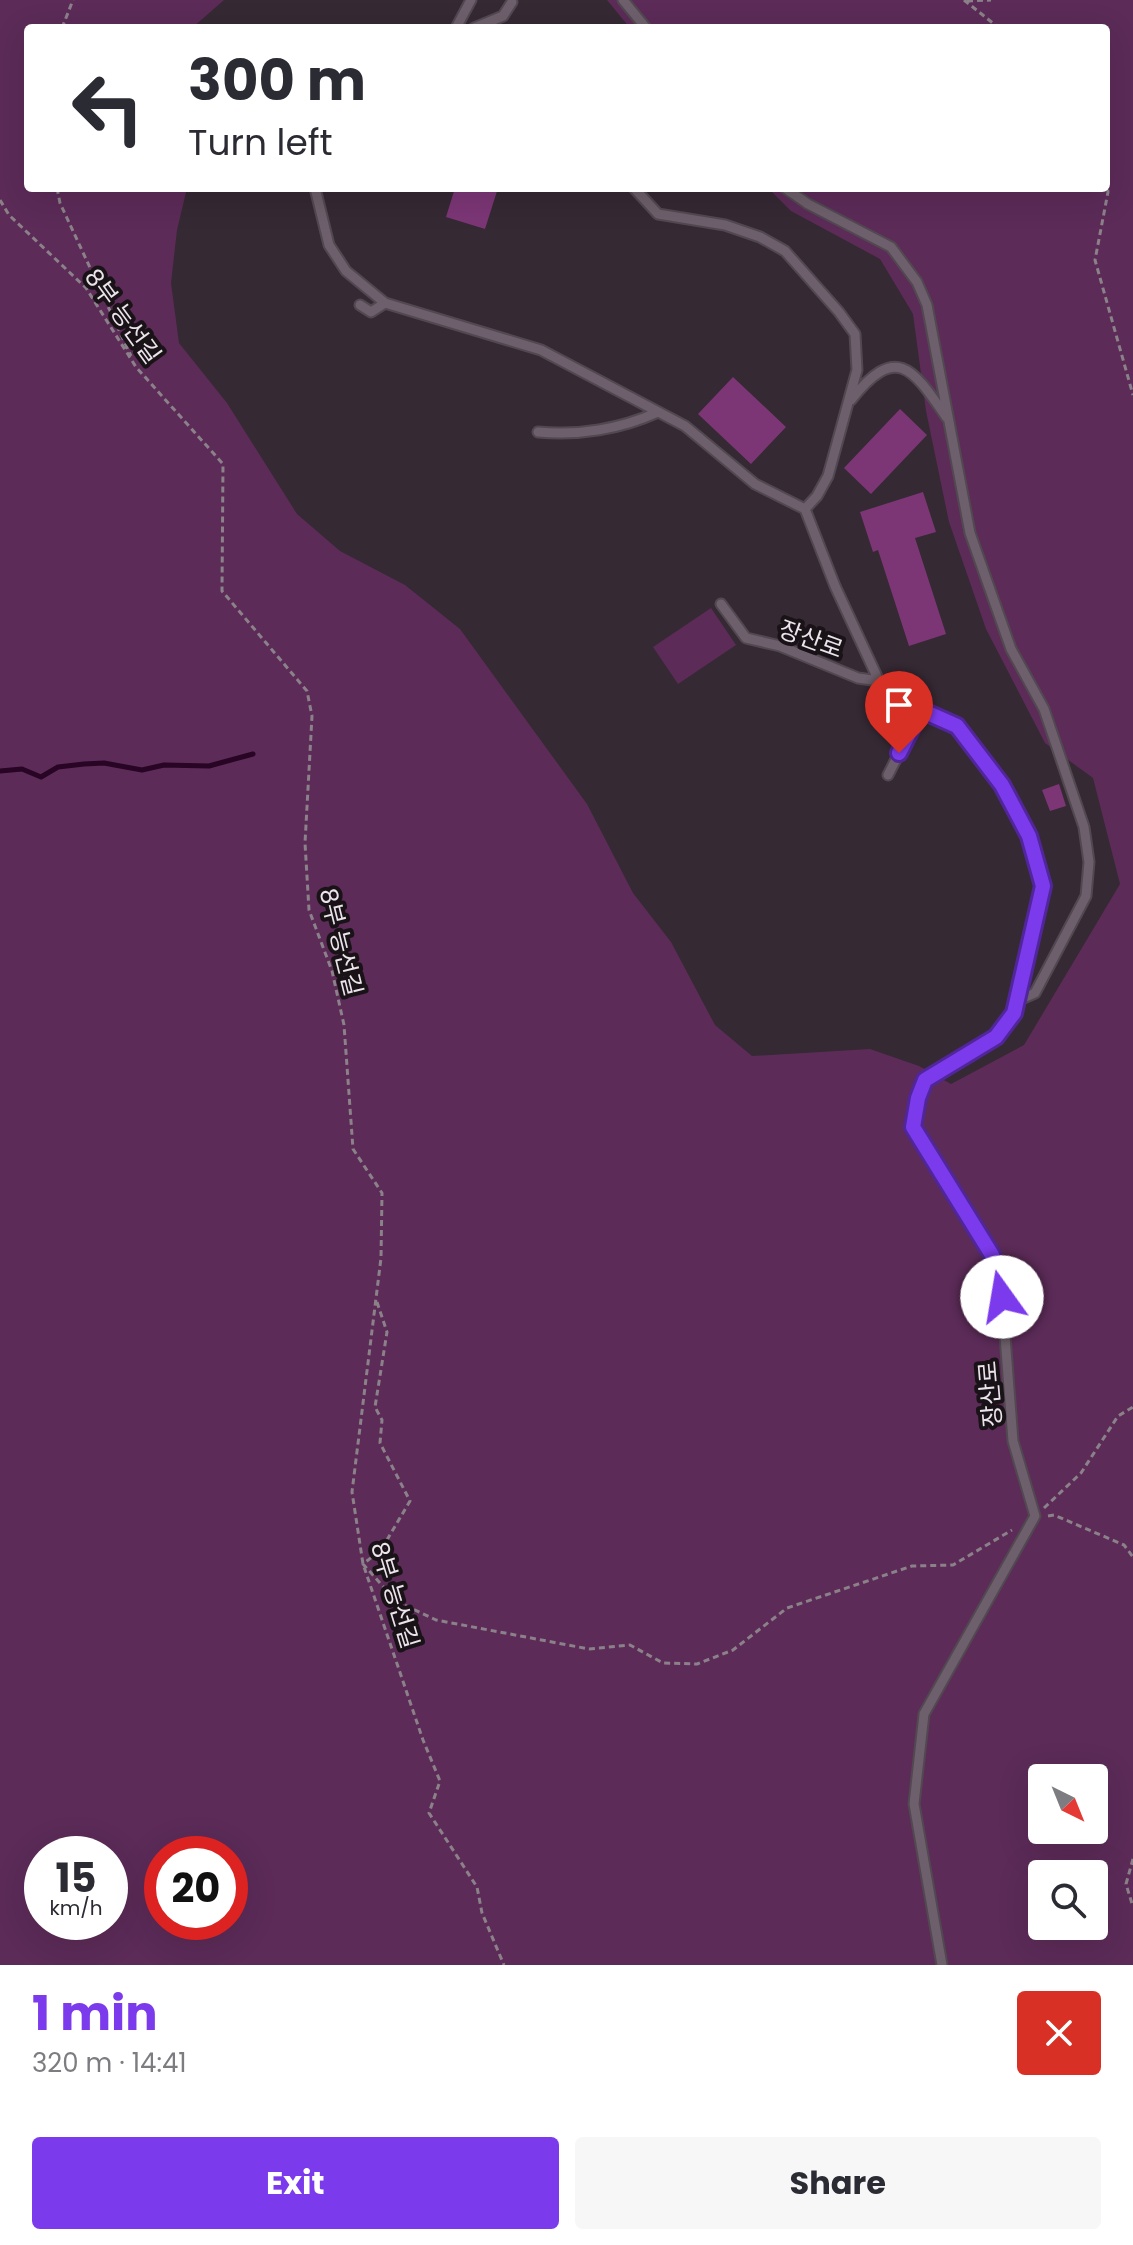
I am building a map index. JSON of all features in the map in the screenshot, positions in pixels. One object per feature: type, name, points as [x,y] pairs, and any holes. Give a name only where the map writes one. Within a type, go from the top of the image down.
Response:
[{"type":"lane","points":[[458,24],[471,0]]},
{"type":"lane","points":[[623,0],[643,24]]},
{"type":"lane","points":[[484,24],[503,16],[512,2]]},
{"type":"lane","points":[[316,192],[329,245],[346,271],[385,303],[541,350],[685,426],[755,484],[805,509],[835,586],[879,681]]},
{"type":"lane","points":[[638,192],[658,214],[725,225],[760,237],[785,251],[855,334],[857,370],[828,476],[817,496],[805,509]]},
{"type":"lane","points":[[791,192],[891,247],[917,282],[927,305],[970,533],[1011,649],[1044,709],[1084,827],[1089,862],[1086,896],[1035,993],[1017,1001]]},
{"type":"lane","points":[[360,305],[371,312],[385,303]]},
{"type":"lane","points":[[847,406],[880,369],[898,367],[914,374],[949,421]]},
{"type":"lane","points":[[538,432],[564,435],[633,423],[658,412]]},
{"type":"lane","name":"장산로","points":[[721,604],[746,638],[780,646],[858,678],[879,681],[898,700],[957,726],[1002,785],[1029,836],[1043,886],[1014,1013],[996,1037],[925,1080],[913,1127],[992,1255],[1002,1297],[1013,1441],[1035,1516]]},
{"type":"lane","points":[[888,775],[921,710]]},
{"type":"lane","points":[[942,1965],[914,1804],[924,1714],[1035,1516]]},
{"type":"path","points":[[64,24],[73,0]]},
{"type":"path","points":[[964,0],[991,0]]},
{"type":"path","points":[[964,0],[994,24]]},
{"type":"path","points":[[58,192],[60,203],[136,367]]},
{"type":"path","points":[[1108,192],[1095,260],[1133,395]]},
{"type":"path","name":"8부 능선길","points":[[0,200],[9,215],[86,288],[136,367],[223,464],[222,591],[307,691],[312,716],[305,843],[309,910],[332,971],[344,1025],[353,1149],[382,1193],[381,1258],[352,1492],[363,1564],[440,1781],[429,1813],[462,1859],[477,1887],[482,1913],[504,1965]]},
{"type":"path","points":[[376,1299],[387,1332],[375,1407],[382,1420],[380,1443],[410,1501],[381,1550],[363,1564],[396,1601],[436,1620],[589,1649],[630,1645],[663,1663],[697,1664],[733,1650],[787,1608],[912,1566],[953,1565],[1035,1516],[1081,1473],[1118,1416],[1133,1407]]},
{"type":"path","points":[[1035,1516],[1054,1515],[1124,1545],[1133,1557]]},
{"type":"path","points":[[1133,1859],[1126,1884],[1133,1907]]},
{"type":"shaded area","points":[[0,0],[224,0],[197,24],[24,24],[24,192],[186,192],[177,230],[171,283],[179,343],[227,403],[297,514],[340,551],[405,585],[460,629],[587,804],[633,893],[671,942],[715,1025],[752,1056],[870,1049],[919,1066],[951,1084],[1024,1045],[1120,884],[1093,778],[1045,743],[986,629],[949,522],[926,411],[913,314],[880,259],[791,211],[772,192],[1110,192],[1110,24],[627,24],[607,0],[1133,0],[1133,1965],[0,1965]]},
{"type":"shaded area","points":[[711,608],[736,645],[678,684],[653,647]]},
{"type":"building","points":[[454,192],[497,192],[485,229],[446,217]]},
{"type":"building","points":[[733,377],[786,427],[751,464],[698,414]]},
{"type":"building","points":[[900,409],[927,435],[871,494],[844,468]]},
{"type":"building","points":[[923,492],[936,532],[915,538],[946,634],[909,646],[878,550],[873,552],[860,512]]},
{"type":"building","points":[[1059,784],[1066,806],[1050,811],[1042,790]]},
{"type":"waterway","points":[[0,771],[22,769],[41,777],[58,767],[84,764],[104,763],[142,770],[164,765],[209,766],[253,754]]},
{"type":"route","points":[[899,753],[921,710],[957,726],[1002,785],[1029,836],[1043,886],[1014,1013],[996,1037],[925,1080],[913,1127],[992,1255],[1002,1297]]}]
